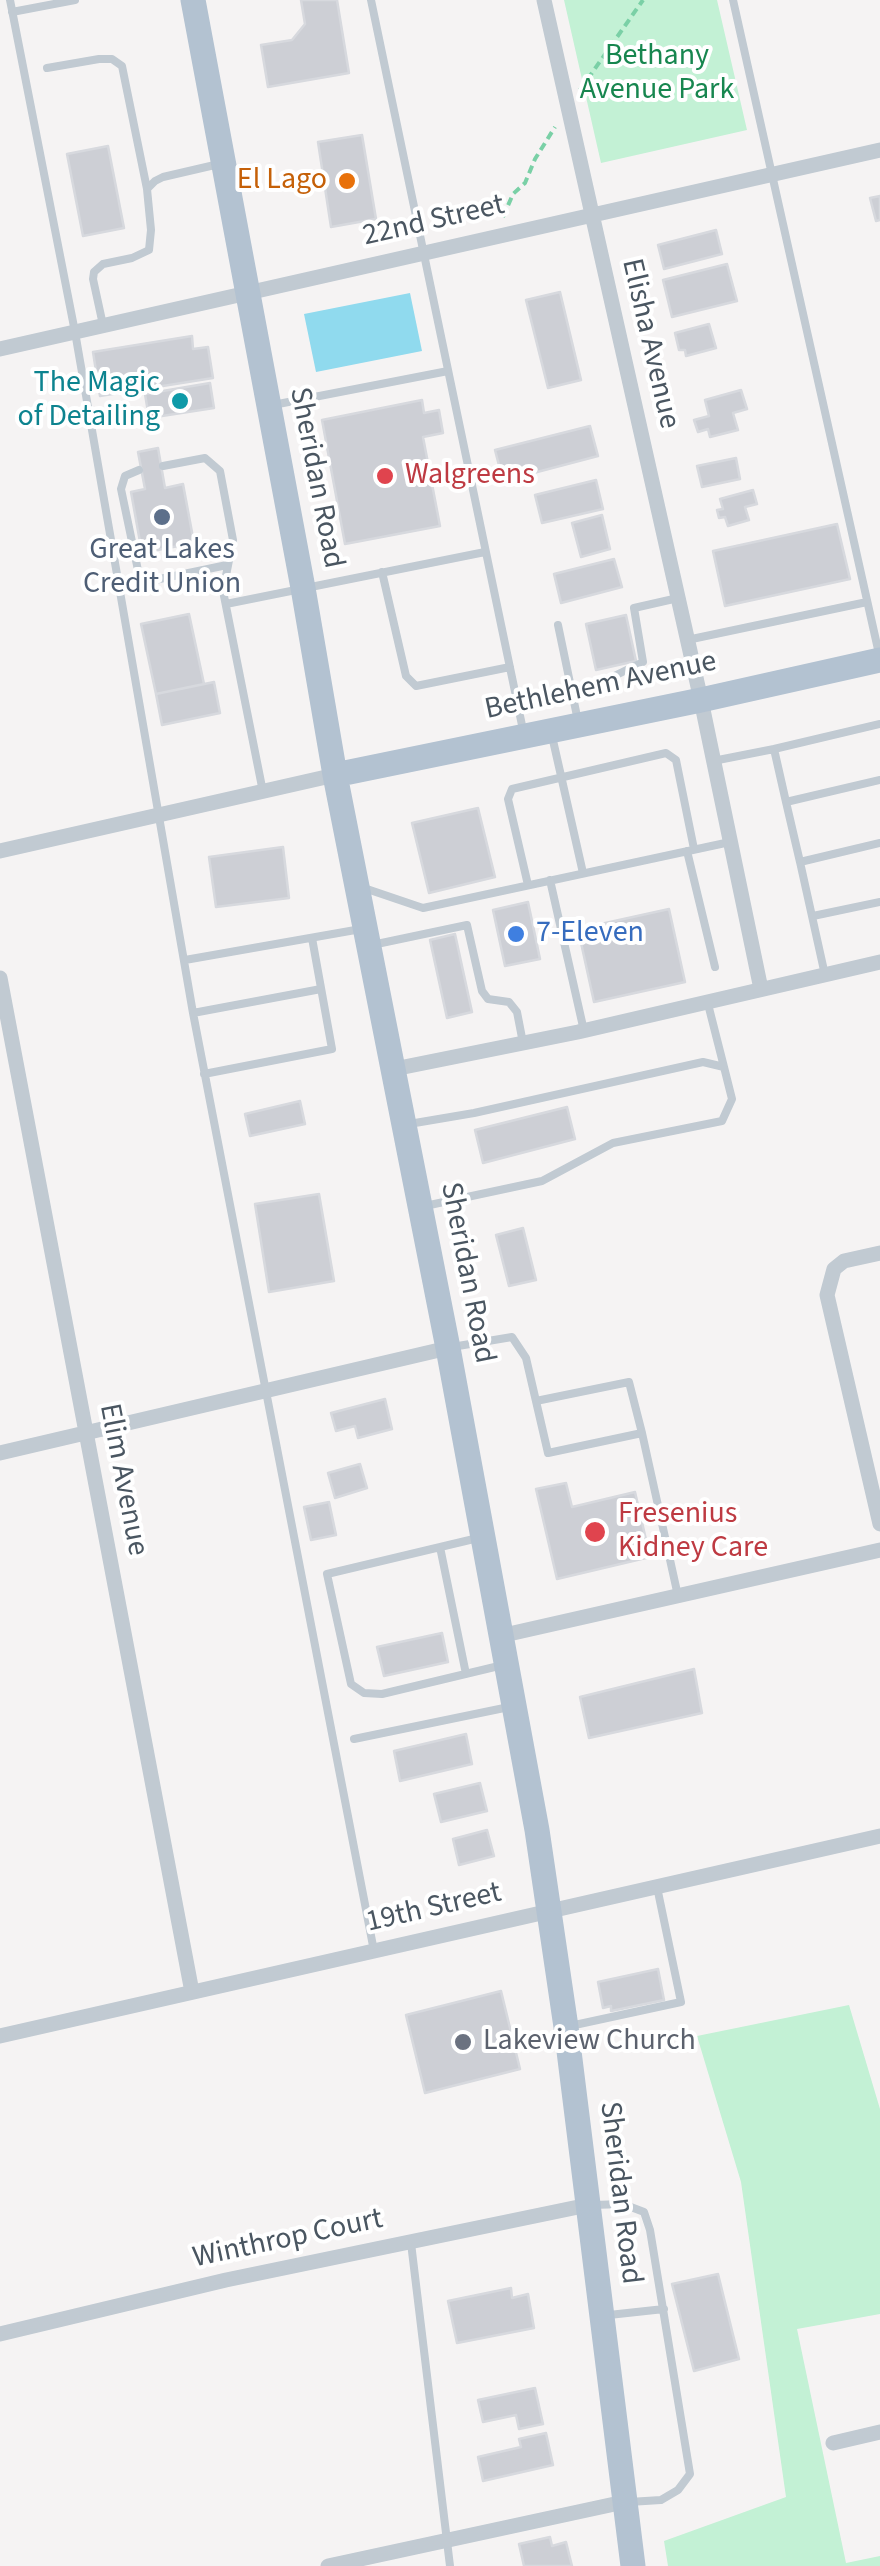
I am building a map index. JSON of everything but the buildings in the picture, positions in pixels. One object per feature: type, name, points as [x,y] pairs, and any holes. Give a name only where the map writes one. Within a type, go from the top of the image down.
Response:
[{"type":"main road","name":"Sheridan Road","points":[[192,0],[335,775],[448,1348],[537,1830],[566,2027],[633,2566]]},
{"type":"main road","name":"Bethlehem Avenue","points":[[335,775],[880,659]]},
{"type":"street","name":"Elisha Avenue","points":[[544,0],[688,640],[761,990]]},
{"type":"street","name":"22nd Street","points":[[0,348],[880,150]]},
{"type":"street","points":[[0,851],[335,775]]},
{"type":"street","points":[[394,1069],[584,1031],[880,962]]},
{"type":"street","name":"Elim Avenue","points":[[0,978],[192,1992]]},
{"type":"street","points":[[880,1253],[844,1261],[834,1269],[827,1294],[880,1524]]},
{"type":"street","points":[[0,1453],[448,1348]]},
{"type":"street","points":[[500,1636],[880,1550]]},
{"type":"street","name":"19th Street","points":[[0,2036],[880,1836]]},
{"type":"street","name":"Winthrop Court","points":[[0,2334],[226,2280],[588,2205]]},
{"type":"street","points":[[833,2443],[880,2432]]},
{"type":"street","points":[[328,2566],[624,2502]]},
{"type":"lane","points":[[10,0],[74,332],[204,1074],[374,1951]]},
{"type":"lane","points":[[12,12],[75,0]]},
{"type":"lane","points":[[372,0],[524,736]]},
{"type":"lane","points":[[733,0],[880,659]]},
{"type":"lane","points":[[47,68],[100,59],[112,59],[122,66],[151,230],[148,250],[103,264],[94,272],[103,325]]},
{"type":"lane","points":[[146,190],[155,180],[223,163]]},
{"type":"lane","points":[[269,406],[448,370]]},
{"type":"lane","points":[[163,466],[205,458],[220,470],[232,540],[223,591],[263,792]]},
{"type":"lane","points":[[139,470],[125,476],[120,489],[139,575],[150,582],[226,566]]},
{"type":"lane","points":[[226,604],[486,552]]},
{"type":"lane","points":[[382,572],[406,676],[416,686],[510,667]]},
{"type":"lane","points":[[572,692],[643,662],[634,608],[678,598]]},
{"type":"lane","points":[[688,640],[867,602]]},
{"type":"lane","points":[[558,625],[579,725]]},
{"type":"lane","points":[[713,760],[774,750],[880,724]]},
{"type":"lane","points":[[550,731],[584,873]]},
{"type":"lane","points":[[774,750],[825,975]]},
{"type":"lane","points":[[528,885],[508,799],[512,789],[666,753],[676,760],[714,967]]},
{"type":"lane","points":[[786,802],[880,780]]},
{"type":"lane","points":[[357,886],[423,908],[730,842]]},
{"type":"lane","points":[[800,862],[880,843]]},
{"type":"lane","points":[[550,880],[584,1031]]},
{"type":"lane","points":[[813,916],[880,902]]},
{"type":"lane","points":[[185,960],[312,938],[367,937],[467,925],[482,992],[488,999],[510,1002],[517,1012],[524,1043]]},
{"type":"lane","points":[[204,1074],[332,1049],[312,938]]},
{"type":"lane","points":[[193,1013],[321,989]]},
{"type":"lane","points":[[420,1207],[542,1181],[613,1143],[722,1120],[732,1098],[707,1002]]},
{"type":"lane","points":[[404,1125],[702,1062],[724,1067]]},
{"type":"lane","points":[[448,1348],[512,1337],[526,1358],[548,1453],[642,1433]]},
{"type":"lane","points":[[536,1401],[629,1382],[678,1596]]},
{"type":"lane","points":[[482,1537],[326,1574],[352,1684],[364,1693],[382,1694],[506,1664]]},
{"type":"lane","points":[[440,1547],[466,1674]]},
{"type":"lane","points":[[354,1739],[514,1706]]},
{"type":"lane","points":[[566,2027],[682,2002],[657,1886]]},
{"type":"lane","points":[[588,2205],[623,2204],[644,2212],[690,2474],[678,2490],[662,2500],[624,2502]]},
{"type":"lane","points":[[411,2242],[450,2566]]},
{"type":"lane","points":[[602,2315],[664,2309]]},
{"type":"green space","name":"Bethany Avenue Park","points":[[564,0],[717,0],[747,130],[601,163]]},
{"type":"green space","points":[[849,2005],[880,2109],[880,2314],[797,2329],[846,2563],[880,2556],[880,2566],[668,2566],[664,2541],[786,2497],[741,2182],[697,2036]]},
{"type":"water","points":[[410,293],[422,351],[316,372],[304,314]]},
{"type":"place","name":"El Lago","points":[[347,181]]},
{"type":"place","name":"The Magic of Detailing","points":[[180,401]]},
{"type":"place","name":"Walgreens","points":[[385,476]]},
{"type":"place","name":"Great Lakes Credit Union","points":[[162,517]]},
{"type":"place","name":"7-Eleven","points":[[516,934]]},
{"type":"place","name":"Fresenius Kidney Care","points":[[595,1532]]},
{"type":"place","name":"Lakeview Church","points":[[463,2042]]}]
